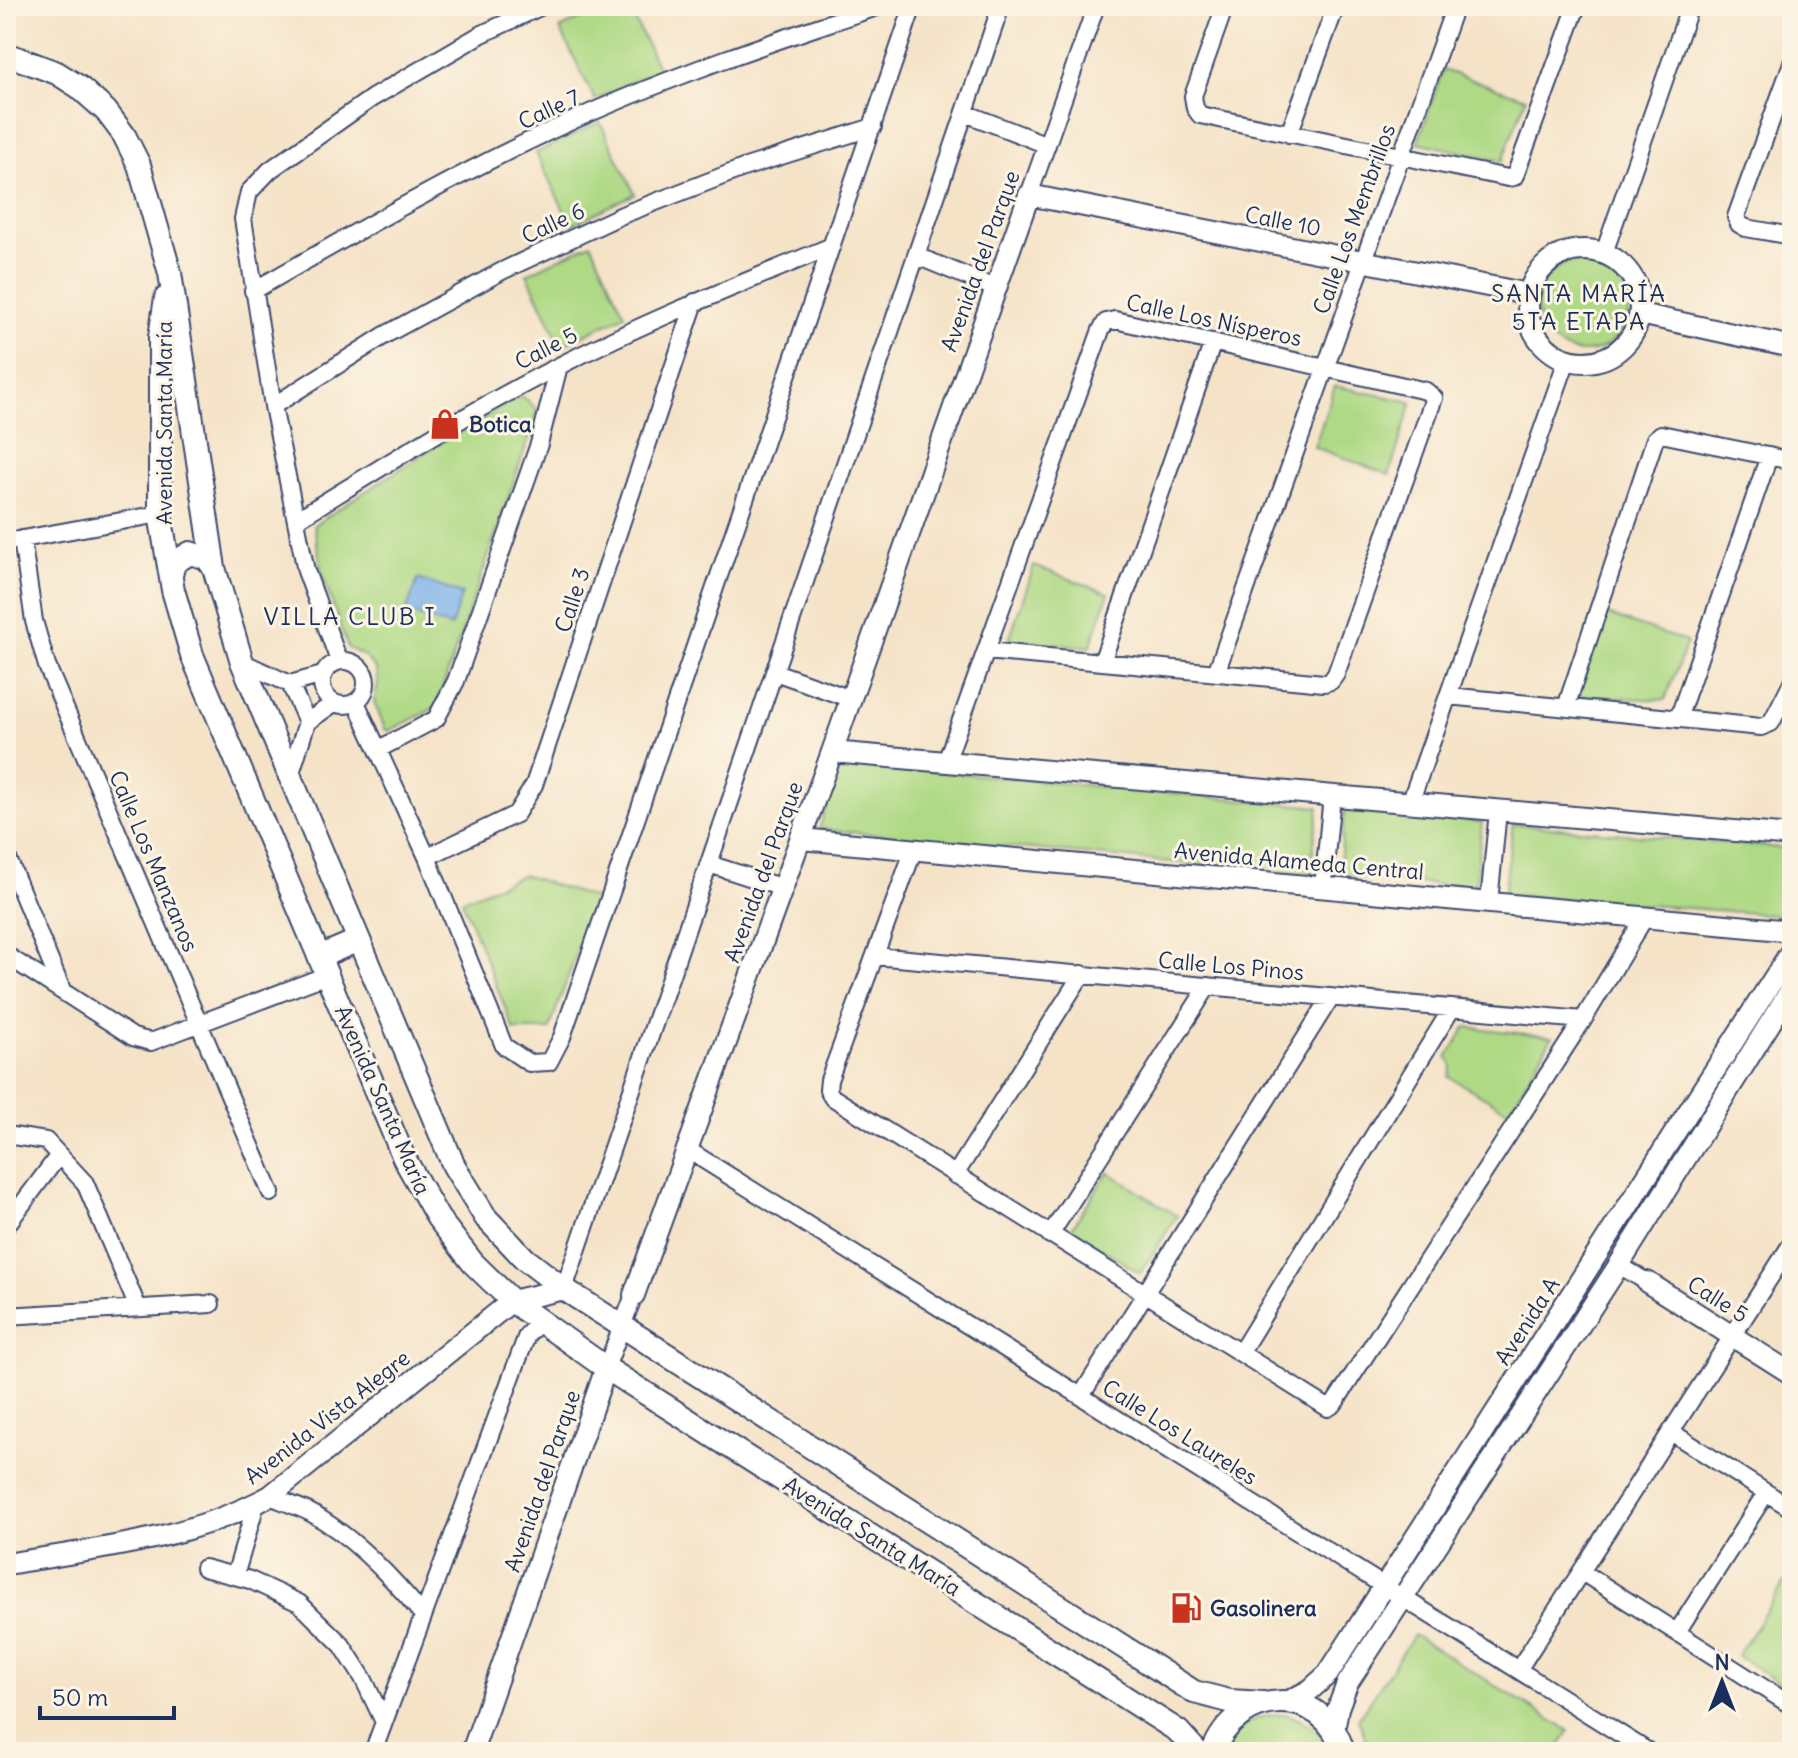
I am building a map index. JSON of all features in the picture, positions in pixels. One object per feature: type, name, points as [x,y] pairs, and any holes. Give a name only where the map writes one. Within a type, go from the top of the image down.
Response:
[{"type":"main road","name":"Avenida Santa María","points":[[6,54],[57,73],[79,87],[106,111],[124,135],[139,165],[170,273],[214,568],[242,662],[454,1166],[486,1218],[525,1259],[564,1289],[1194,1692],[1229,1701],[1287,1702]]},
{"type":"main road","name":"Avenida Santa María","points":[[170,273],[160,337],[160,514],[171,575],[192,655],[404,1158],[438,1218],[473,1263],[512,1301],[606,1368],[1178,1731],[1197,1752]]},
{"type":"main road","points":[[171,575],[174,563],[190,553],[207,558],[214,568]]},
{"type":"main road","points":[[323,966],[359,940]]},
{"type":"main road","points":[[1287,1702],[1313,1712],[1334,1731],[1343,1752]]},
{"type":"main road","points":[[1213,1752],[1218,1737],[1230,1722],[1245,1710],[1263,1703]]},
{"type":"street","points":[[339,661],[306,571],[273,406],[243,219],[249,192],[270,170],[372,98],[480,35],[542,6]]},
{"type":"street","name":"Calle 7","points":[[253,291],[411,200],[575,120],[744,51],[880,6]]},
{"type":"street","points":[[356,702],[427,857],[504,1046],[529,1063],[549,1062],[562,1037],[913,6]]},
{"type":"street","points":[[564,1289],[1001,6]]},
{"type":"street","name":"Avenida del Parque","points":[[472,1752],[606,1368],[801,839],[1096,6]]},
{"type":"street","points":[[1225,6],[1193,96],[1200,115],[1508,178],[1516,173],[1577,6]]},
{"type":"street","points":[[1289,134],[1336,6]]},
{"type":"street","name":"Calle Los Membrillos","points":[[1216,673],[1455,6]]},
{"type":"street","points":[[1604,253],[1690,6]]},
{"type":"street","points":[[1792,63],[1736,217],[1739,224],[1746,228],[1792,236]]},
{"type":"street","points":[[965,113],[1047,145]]},
{"type":"street","name":"Calle 6","points":[[273,406],[385,335],[502,271],[555,246],[622,215],[746,167],[873,127]]},
{"type":"street","name":"Calle 10","points":[[1029,195],[1528,294]]},
{"type":"street","name":"Calle 5","points":[[296,520],[424,442],[559,366],[695,302],[832,246]]},
{"type":"street","points":[[1585,250],[1604,253],[1620,263],[1633,277],[1640,295],[1640,314],[1634,333],[1622,348],[1605,358],[1586,362],[1567,360],[1552,353],[1536,334],[1528,311],[1528,294],[1536,276],[1548,262],[1565,253],[1585,250]]},
{"type":"street","points":[[917,256],[995,288]]},
{"type":"street","name":"Calle 3","points":[[427,857],[516,814],[534,785],[695,302]]},
{"type":"street","points":[[1640,314],[1792,347]]},
{"type":"street","name":"Calle Los Nísperos","points":[[946,762],[1106,322],[1115,320],[1324,367],[1426,391],[1434,398],[1331,681],[1324,683],[1216,673]]},
{"type":"street","points":[[1102,662],[1213,342]]},
{"type":"street","points":[[1410,803],[1567,360]]},
{"type":"street","points":[[379,749],[436,719],[456,681],[539,444],[559,366]]},
{"type":"street","points":[[1566,707],[1655,439],[1661,434],[1792,461]]},
{"type":"street","points":[[1678,719],[1769,456]]},
{"type":"street","points":[[14,541],[160,514]]},
{"type":"street","name":"Calle Los Manzanos","points":[[14,541],[47,666],[271,1193]]},
{"type":"street","points":[[986,651],[1216,673]]},
{"type":"street","points":[[339,661],[353,663],[363,671],[367,685],[356,702],[349,705],[334,703],[325,694],[323,675],[339,661]]},
{"type":"street","points":[[242,662],[290,684],[323,675]]},
{"type":"street","points":[[775,672],[851,699]]},
{"type":"street","points":[[1448,696],[1761,727],[1771,723],[1792,682]]},
{"type":"street","points":[[290,684],[307,722]]},
{"type":"street","points":[[290,776],[307,722],[334,703]]},
{"type":"street","points":[[832,752],[1792,836]]},
{"type":"street","points":[[1323,887],[1332,796]]},
{"type":"street","points":[[1489,902],[1498,811]]},
{"type":"street","name":"Avenida Alameda Central","points":[[801,839],[1792,931]]},
{"type":"street","points":[[914,849],[829,1080],[828,1090],[832,1097],[1324,1406],[1331,1407],[1583,1020],[1645,917]]},
{"type":"street","points":[[6,854],[62,991]]},
{"type":"street","points":[[709,864],[783,888]]},
{"type":"street","name":"Avenida A","points":[[1287,1702],[1310,1690],[1328,1674],[1792,950]]},
{"type":"street","points":[[6,955],[133,1037],[151,1042],[200,1024],[323,966]]},
{"type":"street","name":"Calle Los Pinos","points":[[875,956],[1583,1020]]},
{"type":"street","points":[[955,1175],[1082,974]]},
{"type":"street","points":[[1050,1235],[1208,986]]},
{"type":"street","points":[[1334,1731],[1347,1684],[1619,1265],[1792,988]]},
{"type":"street","points":[[1081,1396],[1331,997]]},
{"type":"street","points":[[1240,1353],[1452,1008]]},
{"type":"street","points":[[6,1135],[46,1141],[85,1183],[138,1308]]},
{"type":"street","name":"Calle Los Laureles","points":[[688,1150],[1649,1752]]},
{"type":"street","points":[[6,1226],[59,1155]]},
{"type":"street","points":[[1518,1670],[1792,1243]]},
{"type":"street","name":"Calle 5","points":[[1619,1265],[1792,1374]]},
{"type":"street","name":"Avenida Vista Alegre","points":[[6,1564],[135,1543],[228,1516],[263,1500],[512,1301],[564,1289]]},
{"type":"street","points":[[6,1316],[211,1304]]},
{"type":"street","points":[[373,1752],[527,1335],[541,1321]]},
{"type":"street","points":[[1671,1432],[1792,1509]]},
{"type":"street","points":[[1677,1632],[1766,1493]]},
{"type":"street","points":[[235,1576],[263,1500],[310,1512],[348,1538],[401,1588],[422,1614]]},
{"type":"street","points":[[204,1568],[250,1580],[299,1603],[342,1645],[363,1678],[384,1722]]},
{"type":"street","points":[[1582,1572],[1792,1706]]},
{"type":"green space","points":[[607,6],[628,6],[659,69],[595,100],[560,29]]},
{"type":"green space","points":[[1443,70],[1526,98],[1502,161],[1418,142]]},
{"type":"green space","points":[[600,122],[635,194],[571,225],[536,153]]},
{"type":"green space","points":[[591,243],[625,315],[561,346],[527,274]]},
{"type":"green space","points":[[1583,260],[1601,264],[1615,274],[1625,288],[1629,306],[1625,324],[1615,338],[1601,348],[1583,352],[1565,348],[1551,338],[1541,324],[1537,306],[1541,288],[1551,274],[1565,264]]},
{"type":"green space","points":[[1335,386],[1412,402],[1389,475],[1314,447]]},
{"type":"green space","points":[[518,397],[523,397],[537,409],[536,417],[437,704],[389,731],[385,729],[374,702],[378,685],[376,669],[364,656],[348,648],[322,574],[314,525]]},
{"type":"green space","points":[[1034,566],[1109,593],[1090,647],[1009,640]]},
{"type":"green space","points":[[1605,614],[1687,642],[1665,700],[1578,696]]},
{"type":"green space","points":[[841,762],[1319,807],[1310,875],[819,829]]},
{"type":"green space","points":[[1345,808],[1482,822],[1475,888],[1339,875]]},
{"type":"green space","points":[[1513,824],[1792,849],[1792,896],[1780,915],[1504,894]]},
{"type":"green space","points":[[523,875],[596,899],[549,1030],[514,1030],[462,900]]},
{"type":"green space","points":[[1466,1027],[1552,1037],[1509,1111],[1449,1077],[1452,1067],[1447,1058]]},
{"type":"green space","points":[[1108,1172],[1177,1216],[1140,1273],[1071,1229]]},
{"type":"green space","points":[[1792,1571],[1792,1691],[1737,1656]]},
{"type":"green space","points":[[1414,1635],[1569,1731],[1556,1752],[1371,1752],[1358,1719]]},
{"type":"green space","points":[[1284,1714],[1312,1727],[1323,1738],[1330,1752],[1225,1752],[1236,1734],[1248,1723],[1263,1716]]},
{"type":"water","points":[[418,579],[462,594],[451,627],[406,612]]},
{"type":"place","name":"Botica","points":[[445,424]]},
{"type":"place","name":"Gasolinera","points":[[1186,1608]]},
{"type":"district","name":"SANTA MARÍA 5TA ETAPA","points":[[1579,308]]},
{"type":"district","name":"VILLA CLUB I","points":[[350,617]]}]
